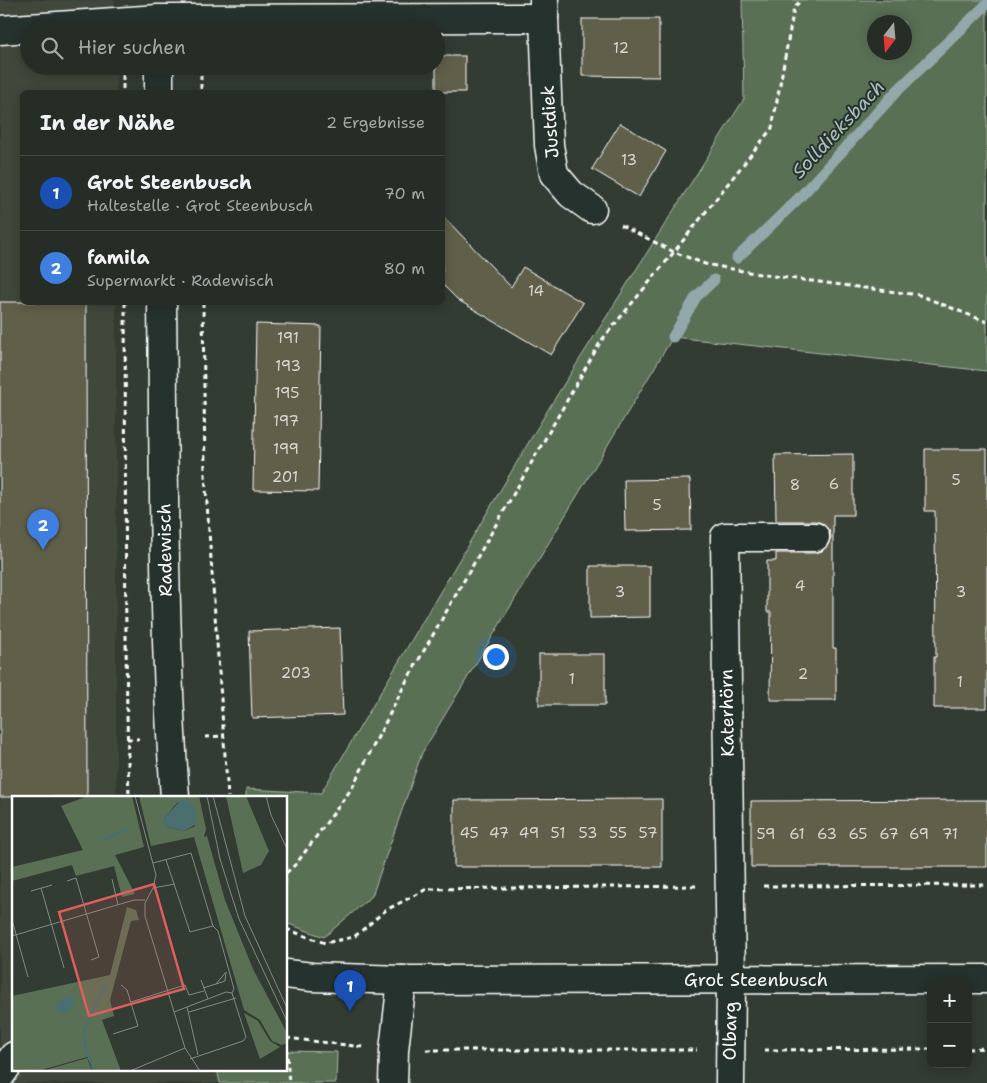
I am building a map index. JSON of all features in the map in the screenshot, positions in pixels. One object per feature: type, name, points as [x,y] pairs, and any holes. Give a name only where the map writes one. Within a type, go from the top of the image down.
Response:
[{"type":"street","name":"Justdiek","points":[[113,20],[158,16],[544,9],[549,145],[554,174],[571,194],[592,209]]},
{"type":"street","name":"Justdiek","points":[[0,30],[20,28]]},
{"type":"street","points":[[159,75],[159,90]]},
{"type":"street","name":"Radewisch","points":[[162,305],[167,652],[175,796]]},
{"type":"street","name":"Katerhörn","points":[[731,980],[725,537],[815,537]]},
{"type":"street","name":"Grot Steenbusch","points":[[288,974],[315,978],[402,980],[987,979]]},
{"type":"street","points":[[393,1083],[394,1050],[402,980]]},
{"type":"street","name":"Olbarg","points":[[730,1083],[731,980]]},
{"type":"street","points":[[0,1045],[12,1050]]},
{"type":"street","points":[[0,1076],[12,1059]]},
{"type":"path","points":[[288,871],[296,864],[352,788],[406,682],[601,341],[772,128],[794,8],[801,0]]},
{"type":"path","points":[[123,75],[123,90]]},
{"type":"path","points":[[201,75],[201,90]]},
{"type":"path","points":[[592,209],[674,252],[705,264],[764,275],[919,295],[987,322]]},
{"type":"path","points":[[125,305],[125,576],[128,796]]},
{"type":"path","points":[[203,305],[205,475],[228,796]]},
{"type":"path","points":[[288,930],[325,943],[354,937],[386,910],[427,889],[987,885]]},
{"type":"path","points":[[288,1038],[394,1050],[927,1049]]},
{"type":"path","points":[[972,1049],[987,1048]]},
{"type":"path","points":[[288,1068],[289,1083]]},
{"type":"shaded area","points":[[0,0],[115,0],[116,20],[20,20],[20,75],[116,75],[116,90],[20,90],[20,305],[116,305],[116,796],[12,796],[12,1070],[217,1070],[220,1083],[0,1083]]},
{"type":"green space","points":[[742,0],[987,0],[987,371],[673,337],[422,753],[372,896],[324,937],[288,924],[288,796],[246,796],[246,789],[321,793],[552,403],[744,99]]},
{"type":"green space","points":[[288,1051],[337,1052],[336,1083],[220,1083],[217,1070],[288,1070]]},
{"type":"building","points":[[582,19],[659,19],[659,77],[582,76]]},
{"type":"building","points":[[445,56],[465,56],[465,92],[436,90],[436,75],[445,75]]},
{"type":"building","points":[[620,123],[666,151],[639,197],[592,169]]},
{"type":"building","points":[[445,218],[511,287],[523,267],[583,303],[551,355],[458,300],[445,287]]},
{"type":"building","points":[[0,302],[20,302],[20,305],[86,305],[87,796],[0,797]]},
{"type":"building","points":[[256,324],[321,326],[318,491],[253,490]]},
{"type":"building","points":[[925,449],[987,449],[987,708],[934,708],[934,657],[936,657],[935,511],[925,511]]},
{"type":"building","points":[[853,454],[853,515],[833,515],[833,648],[836,648],[836,700],[770,700],[771,612],[767,612],[767,561],[776,561],[776,553],[815,553],[822,551],[828,545],[831,537],[829,530],[822,523],[815,521],[776,521],[775,455]]},
{"type":"building","points":[[690,479],[691,530],[625,531],[624,480]]},
{"type":"building","points":[[590,566],[650,566],[650,617],[590,618]]},
{"type":"building","points":[[340,628],[343,715],[252,718],[249,631]]},
{"type":"building","points":[[539,654],[605,654],[605,705],[539,705]]},
{"type":"building","points":[[662,799],[662,867],[454,867],[454,800]]},
{"type":"building","points":[[987,800],[987,867],[751,867],[751,801]]},
{"type":"waterway","name":"Solldieksbach","points":[[737,258],[800,197],[896,92],[987,4]]},
{"type":"waterway","name":"Solldieksbach","points":[[673,337],[696,297],[714,280]]},
{"type":"place","name":"famila","points":[[43,550]]},
{"type":"place","name":"Grot Steenbusch","points":[[350,1011]]}]
